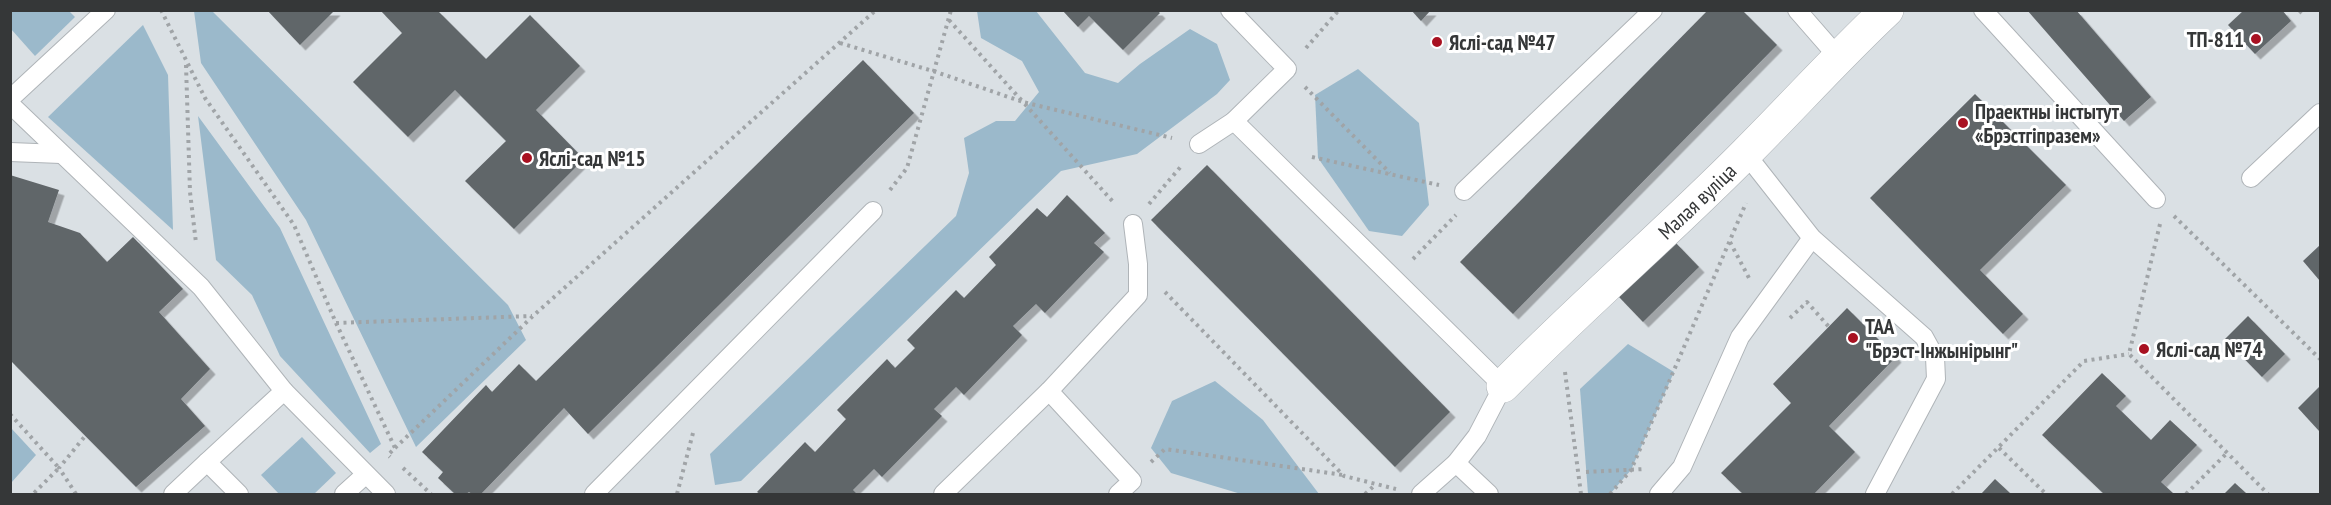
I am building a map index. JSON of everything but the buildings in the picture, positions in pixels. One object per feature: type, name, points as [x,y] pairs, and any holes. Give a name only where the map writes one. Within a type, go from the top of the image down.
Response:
[{"type":"street","name":"Малая вуліца","points":[[1503,386],[1558,329],[1754,164],[1838,57],[1887,10]]},
{"type":"lane","points":[[10,99],[106,10]]},
{"type":"lane","points":[[1199,144],[1234,121],[1287,69],[1230,10]]},
{"type":"lane","points":[[1464,191],[1653,10]]},
{"type":"lane","points":[[1797,10],[1838,57]]},
{"type":"lane","points":[[1983,10],[2160,203]]},
{"type":"lane","points":[[10,104],[201,287],[284,390],[386,495]]},
{"type":"lane","points":[[2251,178],[2320,113]]},
{"type":"lane","points":[[1234,121],[1503,386],[1477,436],[1456,463],[1413,493]]},
{"type":"lane","points":[[10,152],[61,154]]},
{"type":"lane","points":[[1754,164],[1812,238],[1924,337],[1935,357],[1936,379],[1875,495]]},
{"type":"lane","points":[[594,495],[873,211]]},
{"type":"lane","points":[[943,495],[1049,391],[1138,295],[1138,264],[1133,224]]},
{"type":"lane","points":[[1659,495],[1682,467],[1740,337],[1812,238]]},
{"type":"lane","points":[[173,495],[284,390]]},
{"type":"lane","points":[[1049,391],[1132,481],[1119,495]]},
{"type":"lane","points":[[207,462],[239,495]]},
{"type":"lane","points":[[1456,463],[1489,495]]},
{"type":"lane","points":[[344,495],[365,475]]},
{"type":"path","points":[[161,10],[205,98],[294,225],[336,323],[395,448]]},
{"type":"path","points":[[431,495],[387,455],[533,316],[876,10]]},
{"type":"path","points":[[873,211],[907,168],[936,72],[951,10]]},
{"type":"path","points":[[1339,10],[1287,69],[1392,175]]},
{"type":"path","points":[[840,44],[936,72],[1023,102],[1199,144],[1133,224],[1023,102],[949,20]]},
{"type":"path","points":[[186,64],[190,192],[201,287]]},
{"type":"path","points":[[1258,146],[1464,191],[1468,203],[1394,279]]},
{"type":"path","points":[[1610,495],[1631,470],[1750,195],[1754,164]]},
{"type":"path","points":[[2129,354],[2160,203]]},
{"type":"path","points":[[2160,203],[2320,359]]},
{"type":"path","points":[[1138,264],[1344,476]]},
{"type":"path","points":[[1786,323],[1807,302],[1829,327]]},
{"type":"path","points":[[336,323],[533,316]]},
{"type":"path","points":[[1558,329],[1581,495]]},
{"type":"path","points":[[1952,495],[2084,362],[2129,354]]},
{"type":"path","points":[[2129,354],[2268,495]]},
{"type":"path","points":[[677,495],[706,380]]},
{"type":"path","points":[[10,414],[59,468],[76,495]]},
{"type":"path","points":[[33,495],[86,435]]},
{"type":"path","points":[[1999,448],[2046,495]]},
{"type":"path","points":[[1132,481],[1165,449],[1344,476],[1413,493]]},
{"type":"path","points":[[2186,495],[2227,453]]},
{"type":"path","points":[[1365,495],[1377,484]]},
{"type":"shaded area","points":[[11,10],[69,11],[75,17],[35,56],[11,29]]},
{"type":"shaded area","points":[[194,11],[212,11],[508,305],[526,340],[416,447],[306,220],[201,63]]},
{"type":"shaded area","points":[[977,11],[1036,11],[1085,73],[1118,83],[1140,64],[1190,29],[1217,44],[1230,80],[1217,94],[1137,154],[1061,171],[741,481],[715,485],[710,454],[956,216],[969,173],[964,138],[996,121],[1015,121],[1039,92],[1022,61],[981,38]]},
{"type":"shaded area","points":[[143,25],[168,75],[173,230],[48,117]]},
{"type":"shaded area","points":[[1358,69],[1419,123],[1429,205],[1402,236],[1369,231],[1318,158],[1315,95]]},
{"type":"shaded area","points":[[198,116],[280,228],[381,444],[370,453],[280,356],[252,295],[216,260]]},
{"type":"shaded area","points":[[1628,344],[1674,372],[1631,470],[1610,494],[1588,494],[1580,389]]},
{"type":"shaded area","points":[[1215,381],[1263,420],[1319,494],[1241,494],[1171,473],[1151,448],[1172,401]]},
{"type":"shaded area","points":[[11,428],[36,455],[11,483]]},
{"type":"shaded area","points":[[302,437],[336,473],[314,494],[279,494],[261,475]]},
{"type":"place","name":"ТП-811","points":[[2256,39]]},
{"type":"place","name":"Яслі-сад №47","points":[[1437,42]]},
{"type":"place","name":"Праектны інстытут «Брэстгіпразем»","points":[[1963,123]]},
{"type":"place","name":"Яслі-сад №15","points":[[527,158]]},
{"type":"place","name":"ТАА \"Брэст-Інжынірынг\"","points":[[1853,338]]},
{"type":"place","name":"Яслі-сад №74","points":[[2144,349]]}]
